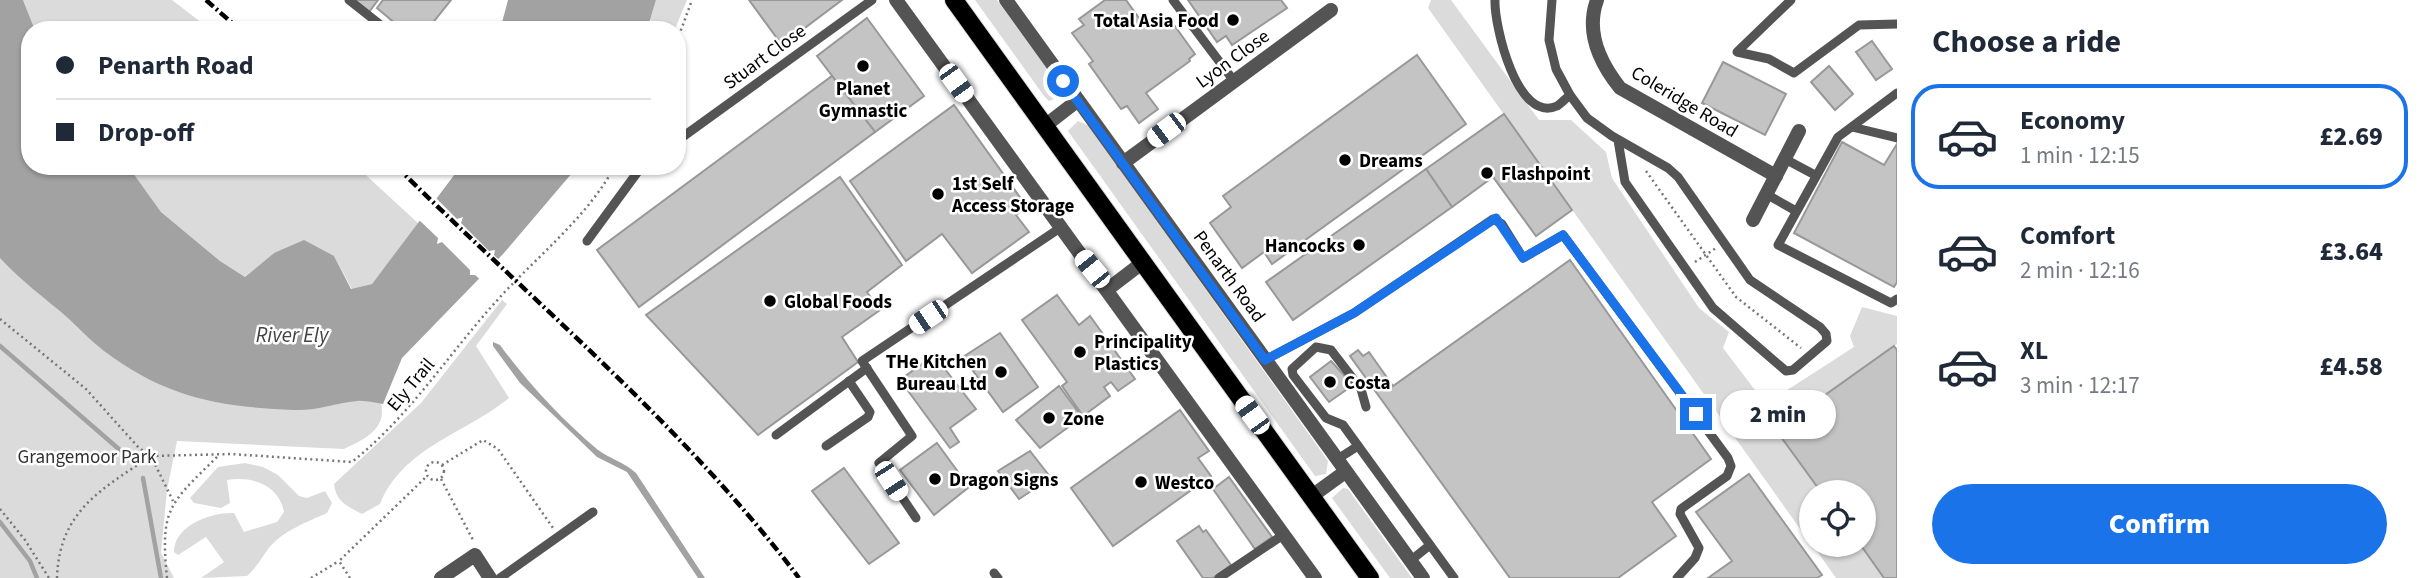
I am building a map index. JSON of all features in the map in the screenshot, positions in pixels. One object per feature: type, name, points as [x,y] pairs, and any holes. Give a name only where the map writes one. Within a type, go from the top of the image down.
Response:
[{"type":"main road","points":[[954,0],[1370,578]]},
{"type":"street","points":[[896,0],[1315,578]]},
{"type":"street","name":"Penarth Road","points":[[1006,0],[1423,578]]},
{"type":"street","name":"Coleridge Road","points":[[1597,0],[1594,9],[1595,47],[1605,68],[1620,88],[1776,176]]},
{"type":"street","name":"Lyon Close","points":[[1123,163],[1331,10]]},
{"type":"street","points":[[1046,125],[1077,101]]},
{"type":"street","points":[[1753,220],[1799,131]]},
{"type":"street","points":[[1108,289],[1142,262]]},
{"type":"street","points":[[1312,496],[1341,466]]},
{"type":"street","points":[[441,578],[475,555],[490,578]]},
{"type":"lane","points":[[349,0],[376,21]]},
{"type":"lane","name":"Stuart Close","points":[[686,134],[872,0]]},
{"type":"lane","points":[[1173,0],[1234,81]]},
{"type":"lane","points":[[1494,0],[1502,48],[1511,71],[1530,100],[1547,107],[1557,106],[1570,95]]},
{"type":"lane","points":[[1552,0],[1549,40],[1556,69],[1587,118],[1678,177],[1750,279],[1826,334],[1827,341],[1793,370],[1777,367],[1713,308],[1625,182],[1618,140]]},
{"type":"lane","points":[[1791,0],[1737,52],[1769,59],[1794,73],[1859,25],[1897,24]]},
{"type":"lane","points":[[1897,93],[1838,137],[1778,245],[1891,303],[1897,299]]},
{"type":"lane","points":[[1852,127],[1897,138]]},
{"type":"lane","points":[[1785,159],[1815,175]]},
{"type":"lane","points":[[587,242],[635,175]]},
{"type":"lane","points":[[1766,194],[1796,211]]},
{"type":"lane","points":[[1265,360],[1354,313],[1493,219],[1502,224],[1523,258],[1563,235],[1728,458],[1731,466],[1727,476],[1681,509],[1680,514],[1699,548],[1695,558],[1677,578]]},
{"type":"lane","points":[[916,519],[879,463],[912,436],[862,361],[1060,228]]},
{"type":"lane","points":[[1366,407],[1361,389],[1331,350],[1316,347],[1292,369],[1293,375],[1326,418],[1343,425],[1454,578]]},
{"type":"lane","points":[[776,435],[867,368]]},
{"type":"lane","points":[[826,446],[868,417],[870,412],[849,381]]},
{"type":"lane","points":[[1341,466],[1358,446]]},
{"type":"lane","points":[[500,578],[593,512]]},
{"type":"lane","points":[[1219,578],[1283,535]]},
{"type":"lane","points":[[1410,561],[1430,545]]},
{"type":"path","points":[[684,21],[692,0]]},
{"type":"path","points":[[1643,154],[1638,162],[1736,297],[1801,348],[1796,353],[1803,361]]},
{"type":"path","name":"Ely Trail","points":[[151,456],[352,462],[385,436],[416,402],[502,295],[592,201],[609,175]]},
{"type":"path","points":[[1686,269],[1724,243]]},
{"type":"path","points":[[0,319],[86,389],[139,449],[151,456],[173,501]]},
{"type":"path","points":[[442,465],[483,440],[498,449],[559,536]]},
{"type":"path","points":[[57,578],[64,541],[79,510],[89,499],[151,456]]},
{"type":"path","points":[[167,578],[164,548],[167,519],[173,501],[218,456]]},
{"type":"path","points":[[311,578],[338,561],[427,476],[429,465],[437,462],[442,465],[444,471],[441,478],[435,480],[427,476]]},
{"type":"path","points":[[441,478],[474,541],[475,555]]},
{"type":"path","points":[[0,509],[25,540],[49,578]]},
{"type":"path","points":[[338,561],[350,578]]},
{"type":"green space","points":[[23,0],[172,0],[199,21],[31,21]]},
{"type":"green space","points":[[656,0],[687,0],[678,21],[650,20]]},
{"type":"green space","points":[[975,0],[997,0],[1059,85],[1054,99],[1049,101],[1044,96]]},
{"type":"green space","points":[[1431,0],[1451,0],[1539,120],[1571,120],[1606,152],[1612,178],[1699,308],[1729,332],[1723,348],[1758,394],[1781,394],[1854,347],[1850,336],[1862,307],[1897,316],[1897,344],[1777,430],[1812,480],[1799,480],[1799,527],[1428,8]]},
{"type":"green space","points":[[1078,121],[1089,126],[1328,461],[1326,474],[1315,476],[1068,131]]},
{"type":"green space","points":[[134,175],[366,175],[419,224],[372,284],[352,289],[334,256],[274,253],[245,277],[220,261],[161,212]]},
{"type":"green space","name":"Grangemoor Park","points":[[0,254],[352,398],[381,403],[381,420],[367,437],[344,449],[177,441],[167,490],[161,553],[174,578],[0,578]]},
{"type":"green space","points":[[502,300],[507,304],[476,346],[509,398],[419,455],[390,485],[380,504],[362,514],[343,503],[334,484],[421,403]]},
{"type":"green space","points":[[245,463],[263,467],[278,475],[299,496],[307,498],[325,491],[332,503],[327,513],[280,537],[247,576],[201,578],[224,562],[206,537],[178,555],[174,552],[180,534],[187,528],[205,518],[234,513],[244,532],[277,522],[284,512],[281,502],[270,489],[245,479],[227,480],[230,503],[221,508],[194,503],[190,498],[218,467]]},
{"type":"green space","points":[[1343,488],[1348,489],[1412,578],[1390,578],[1332,498]]},
{"type":"green space","points":[[1821,557],[1869,557],[1884,578],[1836,578]]},
{"type":"water","name":"River Ely","points":[[0,0],[23,0],[31,21],[21,21],[21,175],[134,175],[161,212],[220,261],[245,277],[274,253],[304,240],[334,256],[351,289],[372,284],[454,175],[570,175],[504,253],[402,358],[383,404],[357,401],[294,410],[217,402],[171,389],[127,367],[104,351],[0,258]]},
{"type":"water","points":[[508,0],[656,0],[650,21],[502,21]]},
{"type":"water","points":[[493,342],[500,345],[546,400],[584,438],[636,473],[705,578],[698,578],[627,472],[597,457],[520,383],[493,346]]},
{"type":"pier","points":[[435,197],[457,219],[463,217],[461,223],[489,251],[495,250],[494,255],[501,262],[482,281],[475,275],[470,275],[470,270],[442,242],[437,244],[438,238],[418,219]]},
{"type":"building","points":[[354,0],[378,0],[369,12]]},
{"type":"building","points":[[383,0],[451,0],[434,21],[392,21],[377,8]]},
{"type":"building","points":[[749,0],[842,0],[782,45]]},
{"type":"building","points":[[1105,0],[1126,0],[1144,25],[1157,15],[1163,23],[1169,18],[1195,54],[1190,61],[1146,93],[1158,109],[1139,123],[1127,106],[1121,109],[1089,64],[1093,61],[1072,33],[1084,25],[1079,19]]},
{"type":"building","points":[[1188,0],[1281,0],[1287,8],[1232,45],[1226,36],[1217,42]]},
{"type":"building","name":"Planet Gymnastic","points":[[867,18],[924,96],[875,132],[817,56]]},
{"type":"building","points":[[1872,41],[1892,69],[1876,80],[1856,52]]},
{"type":"building","name":"Dreams","points":[[1417,55],[1466,124],[1272,264],[1264,252],[1242,268],[1210,223],[1231,207],[1223,196]]},
{"type":"building","points":[[1723,62],[1786,94],[1765,135],[1702,103]]},
{"type":"building","points":[[1829,66],[1853,94],[1835,110],[1811,82]]},
{"type":"building","points":[[832,76],[875,132],[639,307],[597,250]]},
{"type":"building","name":"1st Self Access Storage","points":[[954,105],[1027,207],[1016,215],[1029,232],[972,273],[942,234],[906,261],[850,181]]},
{"type":"building","name":"Flashpoint","points":[[1504,114],[1572,210],[1536,236],[1493,177],[1452,207],[1426,169]]},
{"type":"building","points":[[1842,142],[1884,165],[1897,144],[1897,282],[1894,287],[1794,233]]},
{"type":"building","name":"Hancocks","points":[[1426,169],[1452,207],[1293,320],[1266,282]]},
{"type":"building","name":"Global Foods","points":[[840,177],[902,265],[867,292],[880,310],[842,337],[858,362],[758,435],[646,315]]},
{"type":"building","points":[[1570,260],[1711,459],[1652,502],[1676,536],[1618,578],[1510,578],[1350,356],[1358,350],[1363,356],[1369,352],[1393,386]]},
{"type":"building","name":"Principality Plastics","points":[[1057,295],[1079,325],[1090,316],[1135,379],[1118,391],[1111,382],[1104,387],[1110,396],[1083,416],[1062,386],[1067,382],[1022,320]]},
{"type":"building","name":"THe Kitchen Bureau Ltd","points":[[1000,333],[1038,387],[1003,412],[963,357]]},
{"type":"building","points":[[1894,346],[1897,350],[1897,578],[1884,578],[1869,557],[1876,557],[1876,480],[1812,480],[1776,430]]},
{"type":"building","points":[[934,355],[976,409],[950,428],[959,442],[950,448],[900,380]]},
{"type":"building","points":[[1331,361],[1353,385],[1329,402],[1310,377]]},
{"type":"building","name":"Zone","points":[[1059,386],[1082,417],[1040,448],[1016,420]]},
{"type":"building","name":"Westco","points":[[1180,410],[1209,451],[1198,458],[1211,476],[1113,546],[1071,488]]},
{"type":"building","name":"Dragon Signs","points":[[937,443],[969,487],[934,515],[900,470]]},
{"type":"building","points":[[1030,451],[1051,478],[1019,499],[998,471]]},
{"type":"building","points":[[844,468],[899,543],[869,564],[812,491]]},
{"type":"building","points":[[1749,474],[1799,543],[1799,557],[1809,557],[1822,575],[1817,578],[1708,578],[1732,561],[1696,512]]},
{"type":"building","name":"Westco","points":[[1229,477],[1272,537],[1255,549],[1213,489]]},
{"type":"building","points":[[1199,526],[1203,532],[1206,530],[1231,565],[1213,578],[1203,578],[1177,541]]},
{"type":"waterway","points":[[0,346],[128,457]]},
{"type":"waterway","points":[[143,478],[161,578]]},
{"type":"waterway","points":[[0,522],[30,561],[37,578]]},
{"type":"railway","points":[[206,0],[230,21]]},
{"type":"railway","points":[[405,175],[656,416],[754,522],[799,578]]},
{"type":"place","name":"Total Asia Food","points":[[1233,20]]},
{"type":"place","name":"Planet Gymnastic","points":[[863,66]]},
{"type":"place","name":"Dreams","points":[[1345,160]]},
{"type":"place","name":"Flashpoint","points":[[1487,173]]},
{"type":"place","name":"1st Self Access Storage","points":[[938,194]]},
{"type":"place","name":"Hancocks","points":[[1359,245]]},
{"type":"place","name":"Global Foods","points":[[770,301]]},
{"type":"place","name":"Principality Plastics","points":[[1080,352]]},
{"type":"place","name":"THe Kitchen Bureau Ltd","points":[[1001,372]]},
{"type":"place","name":"Costa","points":[[1330,382]]},
{"type":"place","name":"Zone","points":[[1049,418]]},
{"type":"place","name":"Dragon Signs","points":[[935,479]]},
{"type":"place","name":"Westco","points":[[1141,482]]},
{"type":"route","points":[[1063,81],[1265,360],[1354,313],[1496,218],[1523,258],[1560,234],[1563,235],[1696,414]]}]
